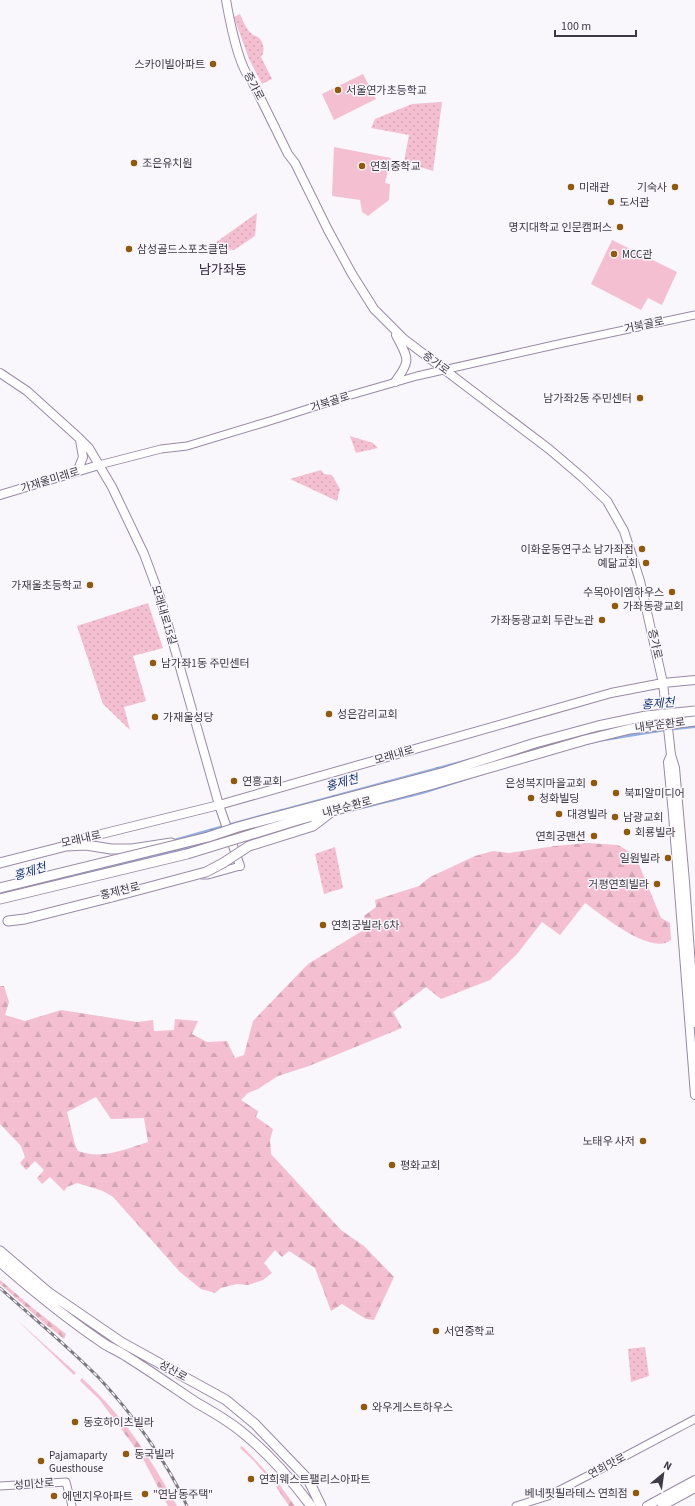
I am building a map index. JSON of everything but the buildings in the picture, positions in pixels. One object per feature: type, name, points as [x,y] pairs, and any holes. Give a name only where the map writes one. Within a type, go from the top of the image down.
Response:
[{"type":"main road","name":"증가로","points":[[226,0],[239,56],[247,76],[251,79],[328,230],[352,274],[374,309],[404,339],[549,449],[607,501],[624,531],[640,581],[666,686],[671,751]]},
{"type":"main road","points":[[393,329],[406,356],[407,362],[406,368],[395,382]]},
{"type":"main road","points":[[0,372],[27,391],[79,438],[88,448],[99,465]]},
{"type":"main road","points":[[78,470],[82,461],[83,453],[79,438]]},
{"type":"main road","name":"가재울미래로","points":[[0,495],[59,478],[78,470],[99,465]]},
{"type":"main road","name":"모래내로15길","points":[[99,465],[112,487],[144,554],[160,597],[219,804],[239,862]]},
{"type":"main road","name":"모래내로","points":[[666,686],[695,680]]},
{"type":"main road","name":"모래내로","points":[[0,859],[219,804],[611,693],[695,684]]},
{"type":"main road","name":"내부순환로","points":[[0,888],[208,837],[238,827],[445,772],[535,743],[598,726],[646,716],[695,711]]},
{"type":"main road","name":"내부순환로","points":[[0,899],[187,854],[298,820],[511,762],[585,740],[630,729],[695,721]]},
{"type":"main road","points":[[671,751],[685,880],[695,1023]]},
{"type":"main road","points":[[671,751],[668,762],[668,775],[673,814],[695,1095]]},
{"type":"main road","points":[[4,922],[25,919],[206,872],[223,864],[250,846],[313,826],[334,811]]},
{"type":"main road","points":[[0,863],[66,846],[86,845],[111,849],[132,849],[208,837]]},
{"type":"main road","name":"성산로","points":[[1,1254],[48,1292],[120,1342],[226,1400],[255,1424],[309,1482],[321,1506]]},
{"type":"main road","name":"성산로","points":[[1,1254],[38,1295],[83,1329],[104,1344],[126,1356],[223,1418],[242,1432],[270,1456],[294,1483],[311,1506]]},
{"type":"main road","points":[[647,1506],[695,1480]]},
{"type":"main road","points":[[309,1482],[319,1492],[328,1506]]},
{"type":"main road","points":[[662,1506],[695,1488]]},
{"type":"street","name":"거북골로","points":[[99,465],[161,449],[187,446],[395,382],[444,369],[695,315]]},
{"type":"street","name":"홍제천로","points":[[4,922],[191,873],[208,875],[239,862]]},
{"type":"street","name":"연희맛로","points":[[516,1506],[548,1496],[695,1418]]},
{"type":"street","name":"성미산로","points":[[0,1486],[66,1482],[72,1506]]},
{"type":"green space","points":[[240,14],[248,30],[259,38],[264,48],[261,57],[272,79],[262,84],[249,59],[234,17]]},
{"type":"green space","points":[[363,74],[376,99],[334,120],[322,94]]},
{"type":"green space","points":[[442,102],[433,171],[404,162],[409,135],[371,128],[375,119],[412,104]]},
{"type":"green space","points":[[334,147],[391,158],[385,183],[390,184],[389,200],[368,216],[362,212],[360,200],[332,196]]},
{"type":"green space","points":[[257,213],[255,236],[234,250],[208,248]]},
{"type":"green space","points":[[612,240],[677,272],[662,305],[648,298],[641,310],[591,284]]},
{"type":"green space","points":[[350,436],[373,443],[378,448],[356,453]]},
{"type":"green space","points":[[321,470],[324,474],[332,475],[340,489],[337,501],[290,479]]},
{"type":"green space","points":[[148,603],[163,648],[133,656],[146,701],[124,707],[130,730],[103,704],[77,626]]},
{"type":"green space","points":[[587,843],[618,845],[635,855],[661,918],[670,923],[671,940],[662,943],[652,943],[639,938],[614,924],[585,903],[560,935],[542,922],[517,954],[490,980],[441,999],[426,987],[393,1012],[402,1028],[309,1066],[278,1076],[258,1089],[248,1093],[241,1100],[258,1111],[256,1117],[273,1129],[270,1140],[271,1154],[341,1230],[364,1246],[394,1277],[374,1320],[366,1319],[342,1304],[331,1311],[315,1268],[289,1251],[282,1257],[275,1250],[264,1263],[272,1273],[263,1280],[248,1285],[237,1284],[221,1288],[215,1293],[201,1289],[180,1272],[113,1197],[103,1191],[77,1183],[67,1187],[64,1191],[50,1177],[42,1184],[37,1178],[44,1170],[35,1161],[26,1170],[20,1163],[25,1157],[21,1146],[0,1124],[0,986],[4,986],[9,1002],[5,1015],[25,1021],[61,1010],[137,1022],[153,1020],[154,1031],[174,1030],[175,1019],[198,1021],[192,1034],[207,1042],[227,1041],[235,1058],[244,1055],[253,1021],[308,964],[367,928],[364,916],[376,907],[375,900],[419,886],[430,877],[475,856],[493,851],[509,853]],"holes":[[[96,1097],[111,1119],[144,1118],[148,1142],[105,1154],[78,1151],[75,1145],[67,1112]]]},
{"type":"green space","points":[[335,847],[343,888],[324,894],[315,854]]},
{"type":"green space","points":[[225,1044],[226,1053],[211,1053],[211,1045]]},
{"type":"green space","points":[[0,1280],[66,1334],[64,1339],[0,1284]]},
{"type":"green space","points":[[16,1319],[76,1373],[74,1375]]},
{"type":"green space","points":[[645,1347],[649,1376],[631,1382],[628,1349]]},
{"type":"green space","points":[[82,1378],[109,1405],[139,1443],[177,1506],[168,1506],[142,1457],[99,1399],[80,1381]]},
{"type":"green space","points":[[242,1446],[276,1482],[274,1484],[253,1460],[240,1448]]},
{"type":"green space","points":[[279,1484],[295,1506],[289,1506],[276,1487]]},
{"type":"water","points":[[695,709],[695,728],[666,731],[599,742],[550,754],[423,794],[229,842],[0,902],[0,886],[47,875],[223,825],[541,739]]},
{"type":"railway","points":[[0,1288],[75,1355],[99,1378],[124,1406],[170,1473],[187,1506]]},
{"type":"place","name":"스카이빌아파트","points":[[213,64]]},
{"type":"place","name":"서울연가초등학교","points":[[338,90]]},
{"type":"place","name":"조은유치원","points":[[134,163]]},
{"type":"place","name":"연희중학교","points":[[362,166]]},
{"type":"place","name":"미래관","points":[[571,187]]},
{"type":"place","name":"기숙사","points":[[675,187]]},
{"type":"place","name":"도서관","points":[[611,202]]},
{"type":"place","name":"명지대학교 인문캠퍼스","points":[[620,227]]},
{"type":"place","name":"삼성골드스포츠클럽","points":[[129,249]]},
{"type":"place","name":"MCC관","points":[[614,254]]},
{"type":"place","name":"남가좌2동 주민센터","points":[[640,398]]},
{"type":"place","name":"이화운동연구소 남가좌점","points":[[642,549]]},
{"type":"place","name":"예닮교회","points":[[646,563]]},
{"type":"place","name":"가재울초등학교","points":[[90,585]]},
{"type":"place","name":"수목아이엠하우스","points":[[672,592]]},
{"type":"place","name":"가좌동광교회","points":[[615,606]]},
{"type":"place","name":"가좌동광교회 두란노관","points":[[602,620]]},
{"type":"place","name":"남가좌1동 주민센터","points":[[153,663]]},
{"type":"place","name":"성은감리교회","points":[[329,714]]},
{"type":"place","name":"가재울성당","points":[[155,717]]},
{"type":"place","name":"연흥교회","points":[[234,781]]},
{"type":"place","name":"은성복지마을교회","points":[[594,783]]},
{"type":"place","name":"북피알미디어","points":[[616,793]]},
{"type":"place","name":"청화빌딩","points":[[531,798]]},
{"type":"place","name":"대경빌라","points":[[559,814]]},
{"type":"place","name":"남광교회","points":[[615,817]]},
{"type":"place","name":"회룡빌라","points":[[627,832]]},
{"type":"place","name":"연희궁맨션","points":[[594,836]]},
{"type":"place","name":"일원빌라","points":[[668,858]]},
{"type":"place","name":"거평연희빌라","points":[[657,884]]},
{"type":"place","name":"연희궁빌라 6차","points":[[323,925]]},
{"type":"place","name":"노태우 사저","points":[[643,1141]]},
{"type":"place","name":"평화교회","points":[[392,1165]]},
{"type":"place","name":"서연중학교","points":[[436,1331]]},
{"type":"place","name":"와우게스트하우스","points":[[364,1407]]},
{"type":"place","name":"동호하이츠빌라","points":[[75,1422]]},
{"type":"place","name":"동국빌라","points":[[126,1454]]},
{"type":"place","name":"Pajamaparty Guesthouse","points":[[41,1461]]},
{"type":"place","name":"연희웨스트팰리스아파트","points":[[251,1479]]},
{"type":"place","name":"베네핏필라테스 연희점","points":[[636,1493]]},
{"type":"place","name":"\"연남동주택\"","points":[[145,1494]]},
{"type":"place","name":"에덴지우아파트","points":[[54,1496]]},
{"type":"district","name":"남가좌동","points":[[223,270]]},
{"type":"water label","name":"홍제천","points":[[658,704]]},
{"type":"water label","name":"홍제천","points":[[342,783]]},
{"type":"water label","name":"홍제천","points":[[30,872]]}]
